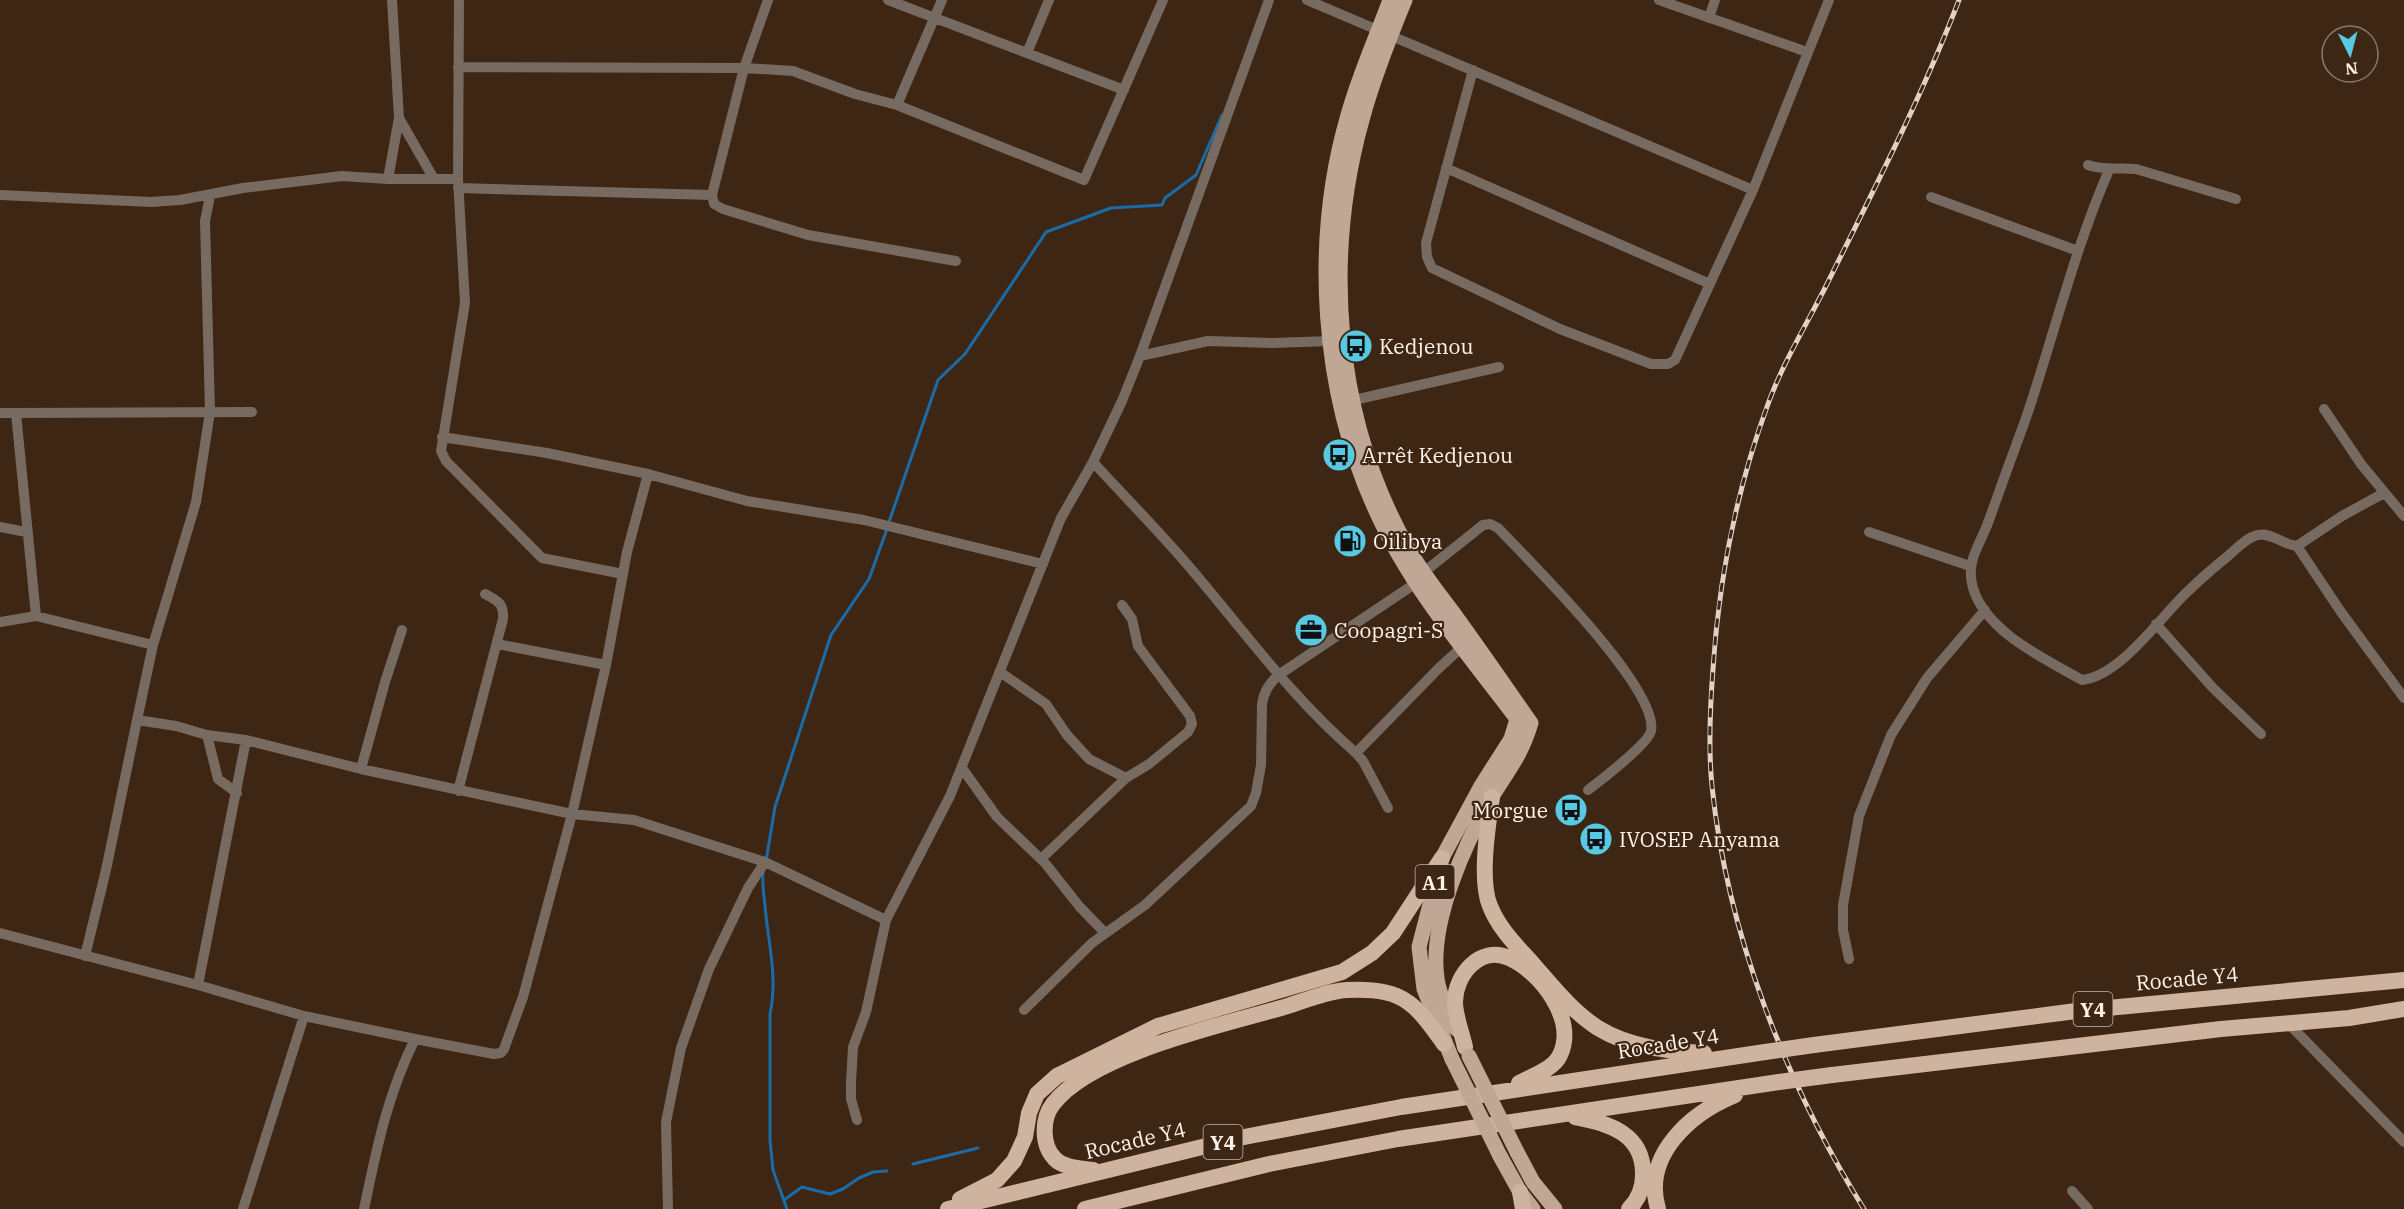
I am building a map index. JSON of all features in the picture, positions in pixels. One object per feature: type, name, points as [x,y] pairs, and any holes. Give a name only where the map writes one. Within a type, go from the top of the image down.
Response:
[{"type":"highway","points":[[1492,797],[1485,866],[1489,905],[1505,932],[1567,1003],[1599,1029],[1636,1044],[1669,1051],[1741,1055]]},
{"type":"highway","points":[[937,1209],[998,1180],[1014,1161],[1025,1137],[1029,1113],[1037,1094],[1057,1076],[1158,1026],[1342,972],[1372,953],[1393,933],[1442,858]]},
{"type":"highway","points":[[1467,1052],[1455,1002],[1462,974],[1471,963],[1487,956],[1508,957],[1529,972],[1551,995],[1562,1013],[1565,1040],[1560,1057],[1545,1070],[1502,1091]]},
{"type":"highway","name":"Rocade Y4","points":[[948,1209],[1239,1138],[1401,1107],[1502,1091],[1741,1055],[2076,1011],[2404,980]]},
{"type":"highway","points":[[1100,1171],[1073,1167],[1055,1160],[1046,1145],[1044,1127],[1052,1105],[1072,1086],[1105,1066],[1163,1041],[1346,990],[1396,995],[1413,1006],[1448,1051]]},
{"type":"highway","name":"Y4","points":[[1085,1209],[1269,1164],[1398,1139],[1562,1114],[1779,1082],[2287,1022],[2349,1018],[2404,1009]]},
{"type":"highway","points":[[1658,1209],[1656,1171],[1675,1136],[1693,1118],[1719,1101],[1757,1085]]},
{"type":"highway","points":[[1562,1114],[1595,1120],[1618,1130],[1633,1141],[1643,1160],[1643,1179],[1638,1201],[1629,1209]]},
{"type":"highway","points":[[1119,1209],[1132,1197]]},
{"type":"main road","name":"A1","points":[[1390,0],[1385,32],[1350,170],[1340,259],[1340,310],[1344,353],[1364,444],[1386,505],[1409,549],[1420,578],[1531,723],[1525,746],[1492,797],[1462,858],[1444,903],[1436,954],[1437,979],[1446,1007],[1517,1152],[1533,1182],[1555,1209]]},
{"type":"main road","name":"A1","points":[[1405,0],[1385,32],[1348,114],[1330,197],[1326,259],[1331,341],[1340,398],[1363,480],[1377,514],[1462,647],[1517,719],[1511,739],[1481,786],[1442,858],[1419,947],[1424,989],[1448,1051],[1522,1201],[1533,1209]]},
{"type":"street","points":[[388,179],[399,118],[392,0]]},
{"type":"street","points":[[459,0],[458,183],[465,303],[441,451],[446,461],[543,558],[623,574]]},
{"type":"street","points":[[768,0],[744,68],[711,195],[714,204],[723,209],[808,235],[956,261]]},
{"type":"street","points":[[888,0],[1124,90]]},
{"type":"street","points":[[897,105],[942,0]]},
{"type":"street","points":[[1027,53],[1049,0]]},
{"type":"street","points":[[458,67],[744,68],[793,71],[855,94],[897,105],[1084,180],[1162,0]]},
{"type":"street","points":[[857,1120],[851,1099],[850,1082],[853,1047],[866,1012],[885,920],[950,796],[1061,518],[1093,462],[1122,401],[1269,0]]},
{"type":"street","points":[[1307,0],[1753,190]]},
{"type":"street","points":[[1659,0],[1807,52]]},
{"type":"street","points":[[1709,18],[1715,0]]},
{"type":"street","points":[[1473,70],[1426,243],[1427,257],[1432,268],[1560,329],[1651,364],[1668,364],[1675,360],[1753,190],[1829,0]]},
{"type":"street","points":[[399,118],[434,179]]},
{"type":"street","points":[[2088,165],[2109,170],[2123,167],[2136,169],[2236,199]]},
{"type":"street","points":[[1446,168],[1710,284]]},
{"type":"street","points":[[2109,170],[2092,209],[2027,412],[1986,527],[1971,559],[1974,590],[1985,610],[2007,634],[2022,645],[2082,680],[2100,676],[2129,652],[2203,577],[2252,537],[2265,534],[2289,546],[2296,546],[2342,516],[2384,493]]},
{"type":"street","points":[[0,195],[151,202],[210,196],[243,188],[342,176],[711,195]]},
{"type":"street","points":[[85,956],[106,870],[153,645],[196,502],[210,412],[205,221],[210,196]]},
{"type":"street","points":[[1931,197],[2078,251]]},
{"type":"street","points":[[1140,356],[1208,341],[1272,343],[1331,341]]},
{"type":"street","points":[[1354,400],[1499,367]]},
{"type":"street","points":[[2324,410],[2384,493],[2404,516]]},
{"type":"street","points":[[0,413],[252,412]]},
{"type":"street","points":[[16,413],[36,616]]},
{"type":"street","points":[[442,437],[547,453],[648,474],[747,501],[864,520],[1043,564]]},
{"type":"street","points":[[1093,462],[1186,563],[1277,676],[1363,761],[1389,808]]},
{"type":"street","points":[[0,933],[198,985],[304,1016],[415,1039],[501,1053],[523,997],[572,814],[606,665],[627,552],[648,474]]},
{"type":"street","points":[[1024,1010],[1105,933],[1145,904],[1251,806],[1259,777],[1264,692],[1277,676],[1420,578],[1483,525],[1490,524],[1498,528],[1586,622],[1625,671],[1642,698],[1651,725],[1648,739],[1588,790]]},
{"type":"street","points":[[0,527],[26,532]]},
{"type":"street","points":[[1869,532],[1970,567]]},
{"type":"street","points":[[2296,546],[2404,698]]},
{"type":"street","points":[[458,791],[497,644],[504,608],[500,602],[485,594]]},
{"type":"street","points":[[1041,859],[1126,778],[1149,764],[1188,732],[1192,724],[1190,716],[1138,646],[1132,619],[1122,605]]},
{"type":"street","points":[[1849,959],[1843,930],[1843,905],[1859,816],[1891,735],[1927,678],[1985,610]]},
{"type":"street","points":[[0,622],[36,616],[153,645]]},
{"type":"street","points":[[2156,624],[2213,688],[2261,734]]},
{"type":"street","points":[[360,769],[402,630]]},
{"type":"street","points":[[497,644],[606,665]]},
{"type":"street","points":[[1356,753],[1462,647]]},
{"type":"street","points":[[1000,672],[1046,704],[1067,735],[1089,759],[1126,778]]},
{"type":"street","points":[[137,720],[176,726],[207,735],[246,740],[360,769],[572,814],[634,820],[765,862],[885,920]]},
{"type":"street","points":[[207,735],[218,779],[237,793]]},
{"type":"street","points":[[198,985],[246,740]]},
{"type":"street","points":[[962,768],[997,817],[1041,859],[1079,906],[1105,933]]},
{"type":"street","points":[[668,1209],[666,1122],[681,1048],[709,969],[748,888],[765,862]]},
{"type":"street","points":[[243,1209],[304,1016]]},
{"type":"street","points":[[2287,1022],[2404,1142]]},
{"type":"street","points":[[364,1209],[387,1105],[398,1073],[415,1039]]},
{"type":"street","points":[[2072,1191],[2088,1209]]},
{"type":"waterway","points":[[889,522],[938,380],[965,354],[1046,232],[1111,208],[1162,205],[1165,198],[1196,175],[1222,115]]},
{"type":"waterway","points":[[766,861],[775,807],[831,635],[869,579],[887,529]]},
{"type":"waterway","points":[[763,873],[773,973],[770,1014],[770,1140],[773,1170],[787,1209]]},
{"type":"waterway","points":[[913,1164],[978,1148]]},
{"type":"waterway","points":[[784,1200],[802,1187],[830,1194],[873,1172],[887,1171]]},
{"type":"railway","points":[[1864,1209],[1809,1111],[1764,1006],[1746,951],[1731,897],[1712,786],[1710,728],[1713,669],[1720,601],[1731,535],[1747,469],[1768,404],[1787,360],[1895,146],[1929,73],[1959,0]]},
{"type":"place","name":"Kedjenou","points":[[1356,346]]},
{"type":"place","name":"Arrêt Kedjenou","points":[[1339,455]]},
{"type":"place","name":"Oilibya","points":[[1350,541]]},
{"type":"place","name":"Coopagri-S","points":[[1311,630]]},
{"type":"place","name":"Morgue","points":[[1571,810]]},
{"type":"place","name":"IVOSEP Anyama","points":[[1596,839]]}]
